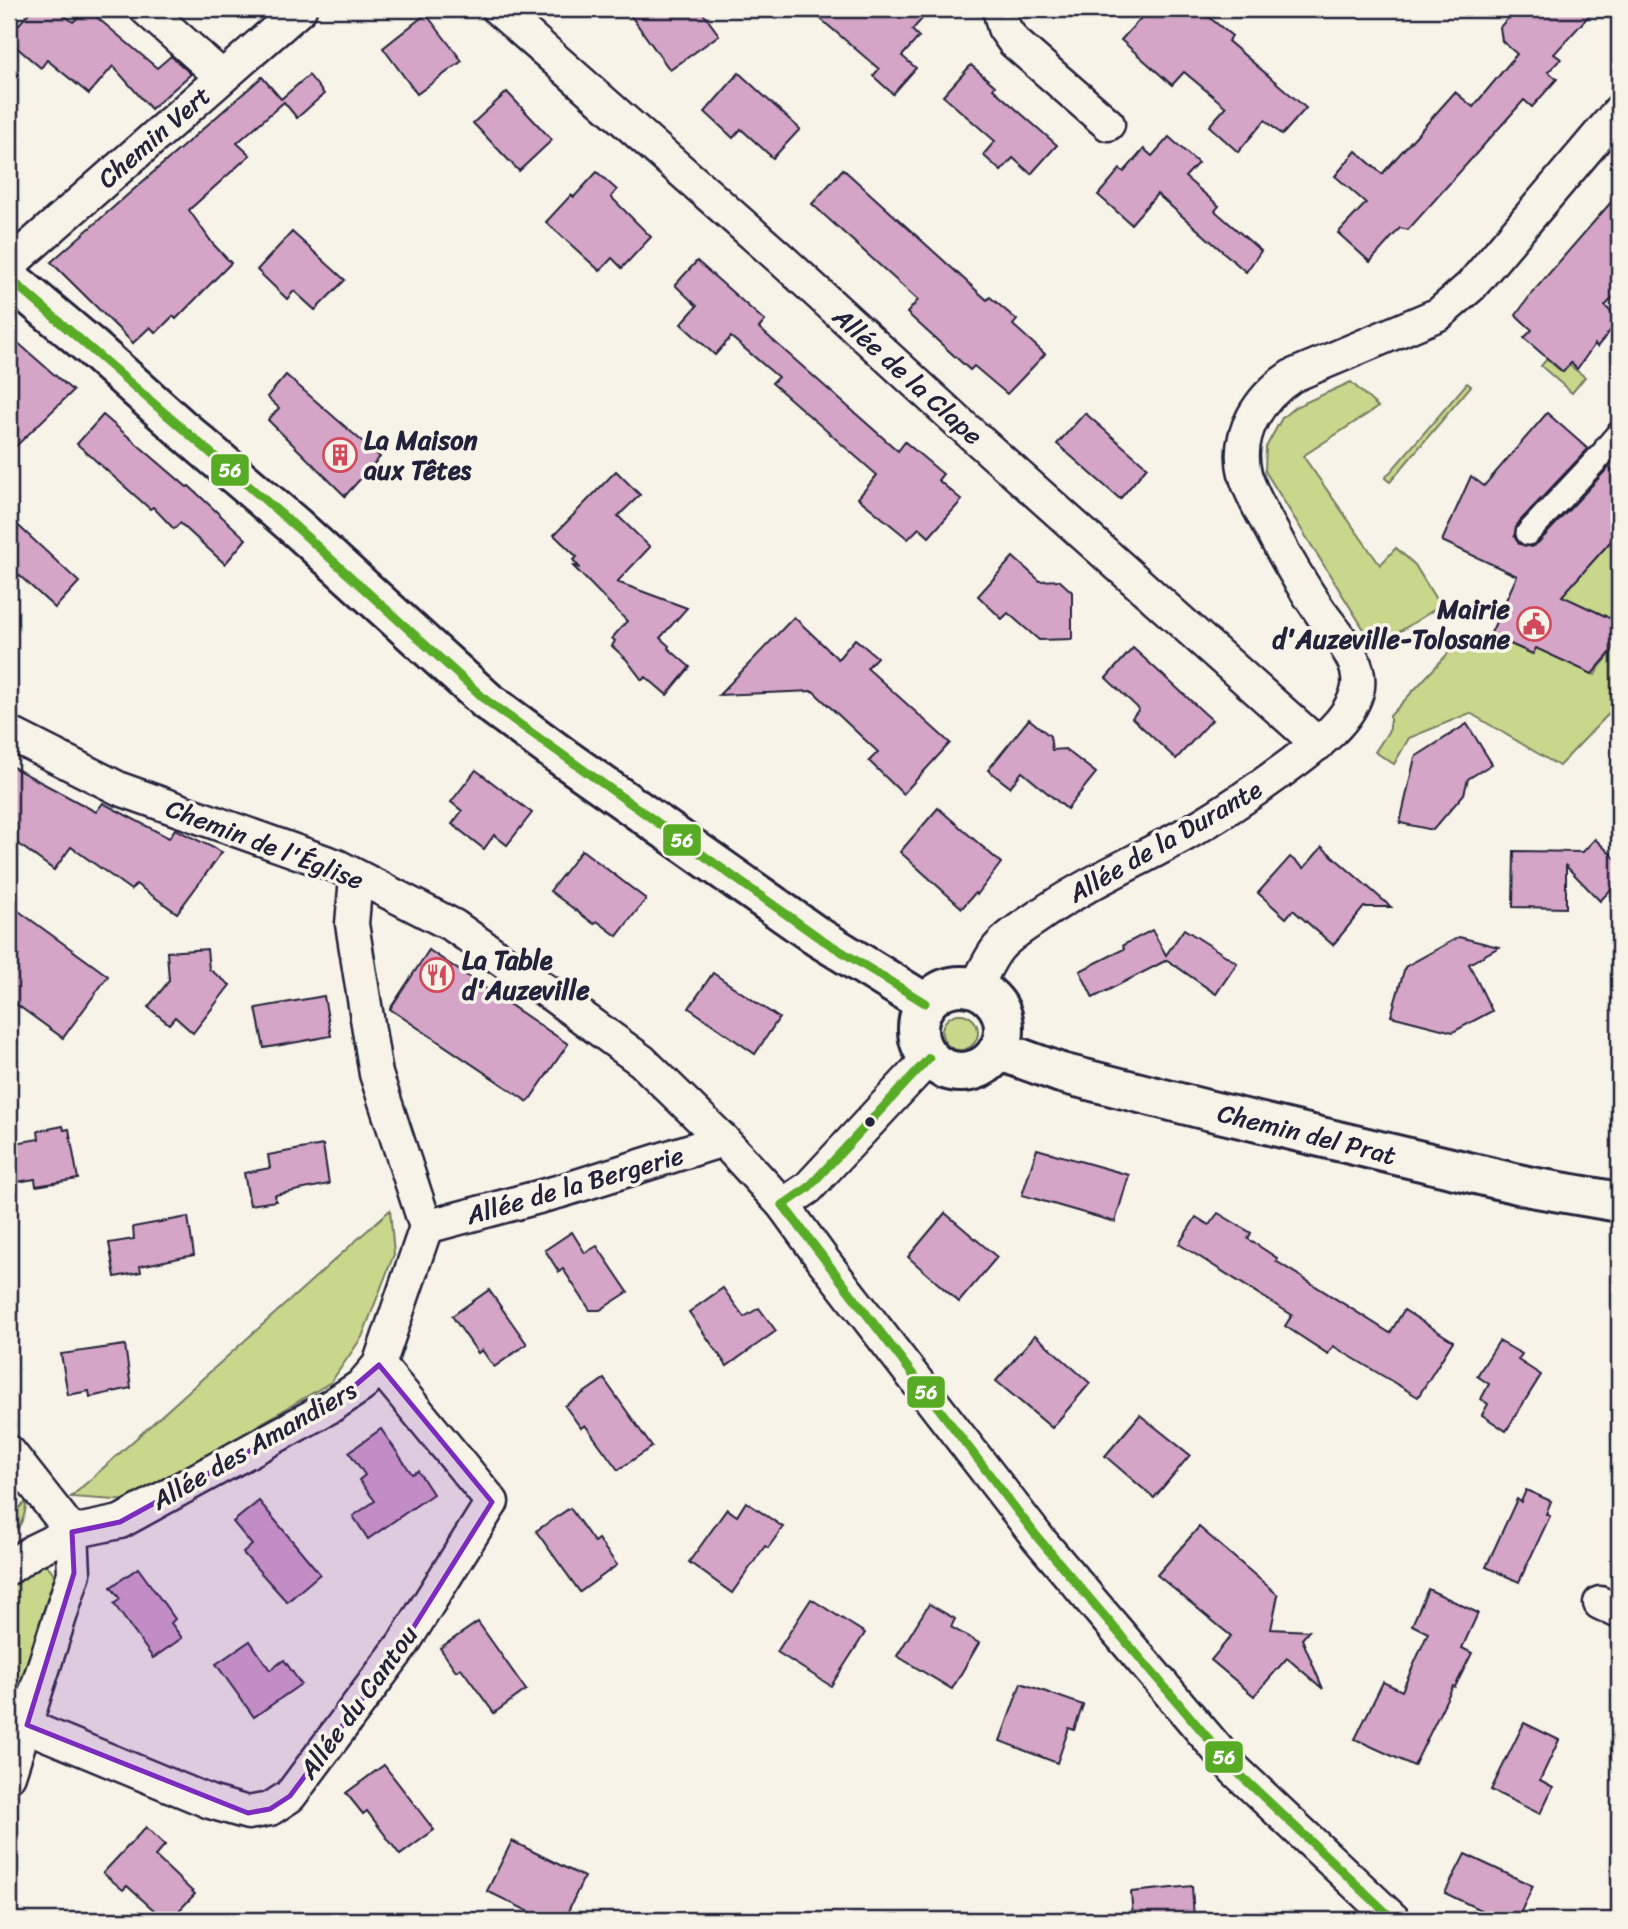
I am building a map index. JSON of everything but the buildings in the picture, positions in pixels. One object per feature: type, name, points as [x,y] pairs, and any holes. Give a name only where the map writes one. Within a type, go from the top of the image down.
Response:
[{"type":"street","points":[[146,9],[222,77]]},
{"type":"street","name":"Chemin Vert","points":[[9,265],[300,9]]},
{"type":"street","name":"Allée de la Clape","points":[[498,9],[780,258],[956,420],[1318,744]]},
{"type":"street","points":[[999,9],[1004,28],[1014,42],[1108,124]]},
{"type":"street","name":"Allée de la Durante","points":[[975,989],[997,948],[1015,932],[1057,903],[1185,835],[1256,790],[1318,744],[1342,719],[1358,690],[1358,677],[1348,649],[1312,599],[1277,542],[1245,473],[1244,444],[1258,406],[1276,386],[1292,376],[1420,322],[1455,302],[1619,111]]},
{"type":"street","points":[[9,278],[91,346],[296,527],[487,701],[818,937],[925,1003]]},
{"type":"street","points":[[1528,533],[1610,444]]},
{"type":"street","name":"Chemin de l'Église","points":[[9,733],[120,789],[337,866],[454,926],[642,1061],[723,1140],[783,1205],[1038,1538],[1235,1770],[1394,1920]]},
{"type":"street","points":[[356,877],[352,924],[376,1074],[426,1227]]},
{"type":"street","points":[[953,986],[975,989],[998,1007],[1003,1021],[1003,1036],[998,1050],[982,1066],[968,1071],[953,1071],[939,1066],[921,1046],[917,1032],[925,1003],[939,992],[953,986]]},
{"type":"street","name":"Chemin del Prat","points":[[998,1050],[1061,1073],[1216,1112],[1531,1187],[1619,1202]]},
{"type":"street","points":[[783,1205],[808,1188],[929,1058]]},
{"type":"street","name":"Allée de la Bergerie","points":[[426,1227],[561,1192],[723,1140]]},
{"type":"street","name":"Allée des Amandiers","points":[[9,1568],[33,1550],[72,1532],[120,1521],[331,1406],[361,1386],[379,1365],[426,1227]]},
{"type":"street","name":"Allée du Cantou","points":[[18,1722],[210,1802],[248,1813],[270,1809],[289,1796],[403,1644],[492,1502],[379,1365]]},
{"type":"street","points":[[9,1452],[72,1532],[74,1573],[18,1722],[9,1775]]},
{"type":"highlighted area","points":[[379,1365],[492,1502],[403,1644],[290,1796],[270,1809],[248,1813],[27,1725],[74,1573],[72,1532],[120,1522],[331,1406]]},
{"type":"green space","points":[[1547,359],[1562,372],[1569,365],[1585,377],[1572,393],[1541,366]]},
{"type":"green space","points":[[1351,382],[1378,407],[1303,456],[1380,565],[1396,548],[1415,565],[1440,606],[1375,647],[1265,471],[1266,447],[1282,418],[1295,407]]},
{"type":"green space","points":[[1467,383],[1471,386],[1390,482],[1385,478]]},
{"type":"green space","points":[[1619,532],[1619,622],[1550,591],[1567,590]]},
{"type":"green space","points":[[1619,623],[1619,703],[1559,766],[1470,713],[1409,738],[1394,764],[1375,752],[1390,729],[1390,716],[1466,634],[1485,645],[1490,635],[1532,654],[1536,648],[1595,675],[1612,651]]},
{"type":"green space","points":[[960,1014],[973,1019],[978,1032],[973,1045],[960,1050],[947,1045],[942,1032],[947,1019]]},
{"type":"green space","points":[[390,1210],[394,1254],[362,1337],[331,1382],[130,1501],[71,1497]]},
{"type":"green space","points":[[26,1502],[22,1522],[9,1537],[9,1516]]},
{"type":"green space","points":[[40,1562],[47,1565],[57,1582],[20,1694],[9,1700],[9,1582]]},
{"type":"transit line","name":"56","points":[[9,278],[296,527],[487,701],[818,937],[925,1003]]},
{"type":"transit line","name":"56","points":[[783,1205],[808,1188],[929,1058]]},
{"type":"transit line","name":"56","points":[[783,1205],[1038,1538],[1235,1770],[1394,1920]]},
{"type":"place","name":"La Maison aux Têtes","points":[[340,455]]},
{"type":"place","name":"Mairie d'Auzeville-Tolosane","points":[[1534,624]]},
{"type":"place","name":"La Table d'Auzeville","points":[[437,975]]}]
